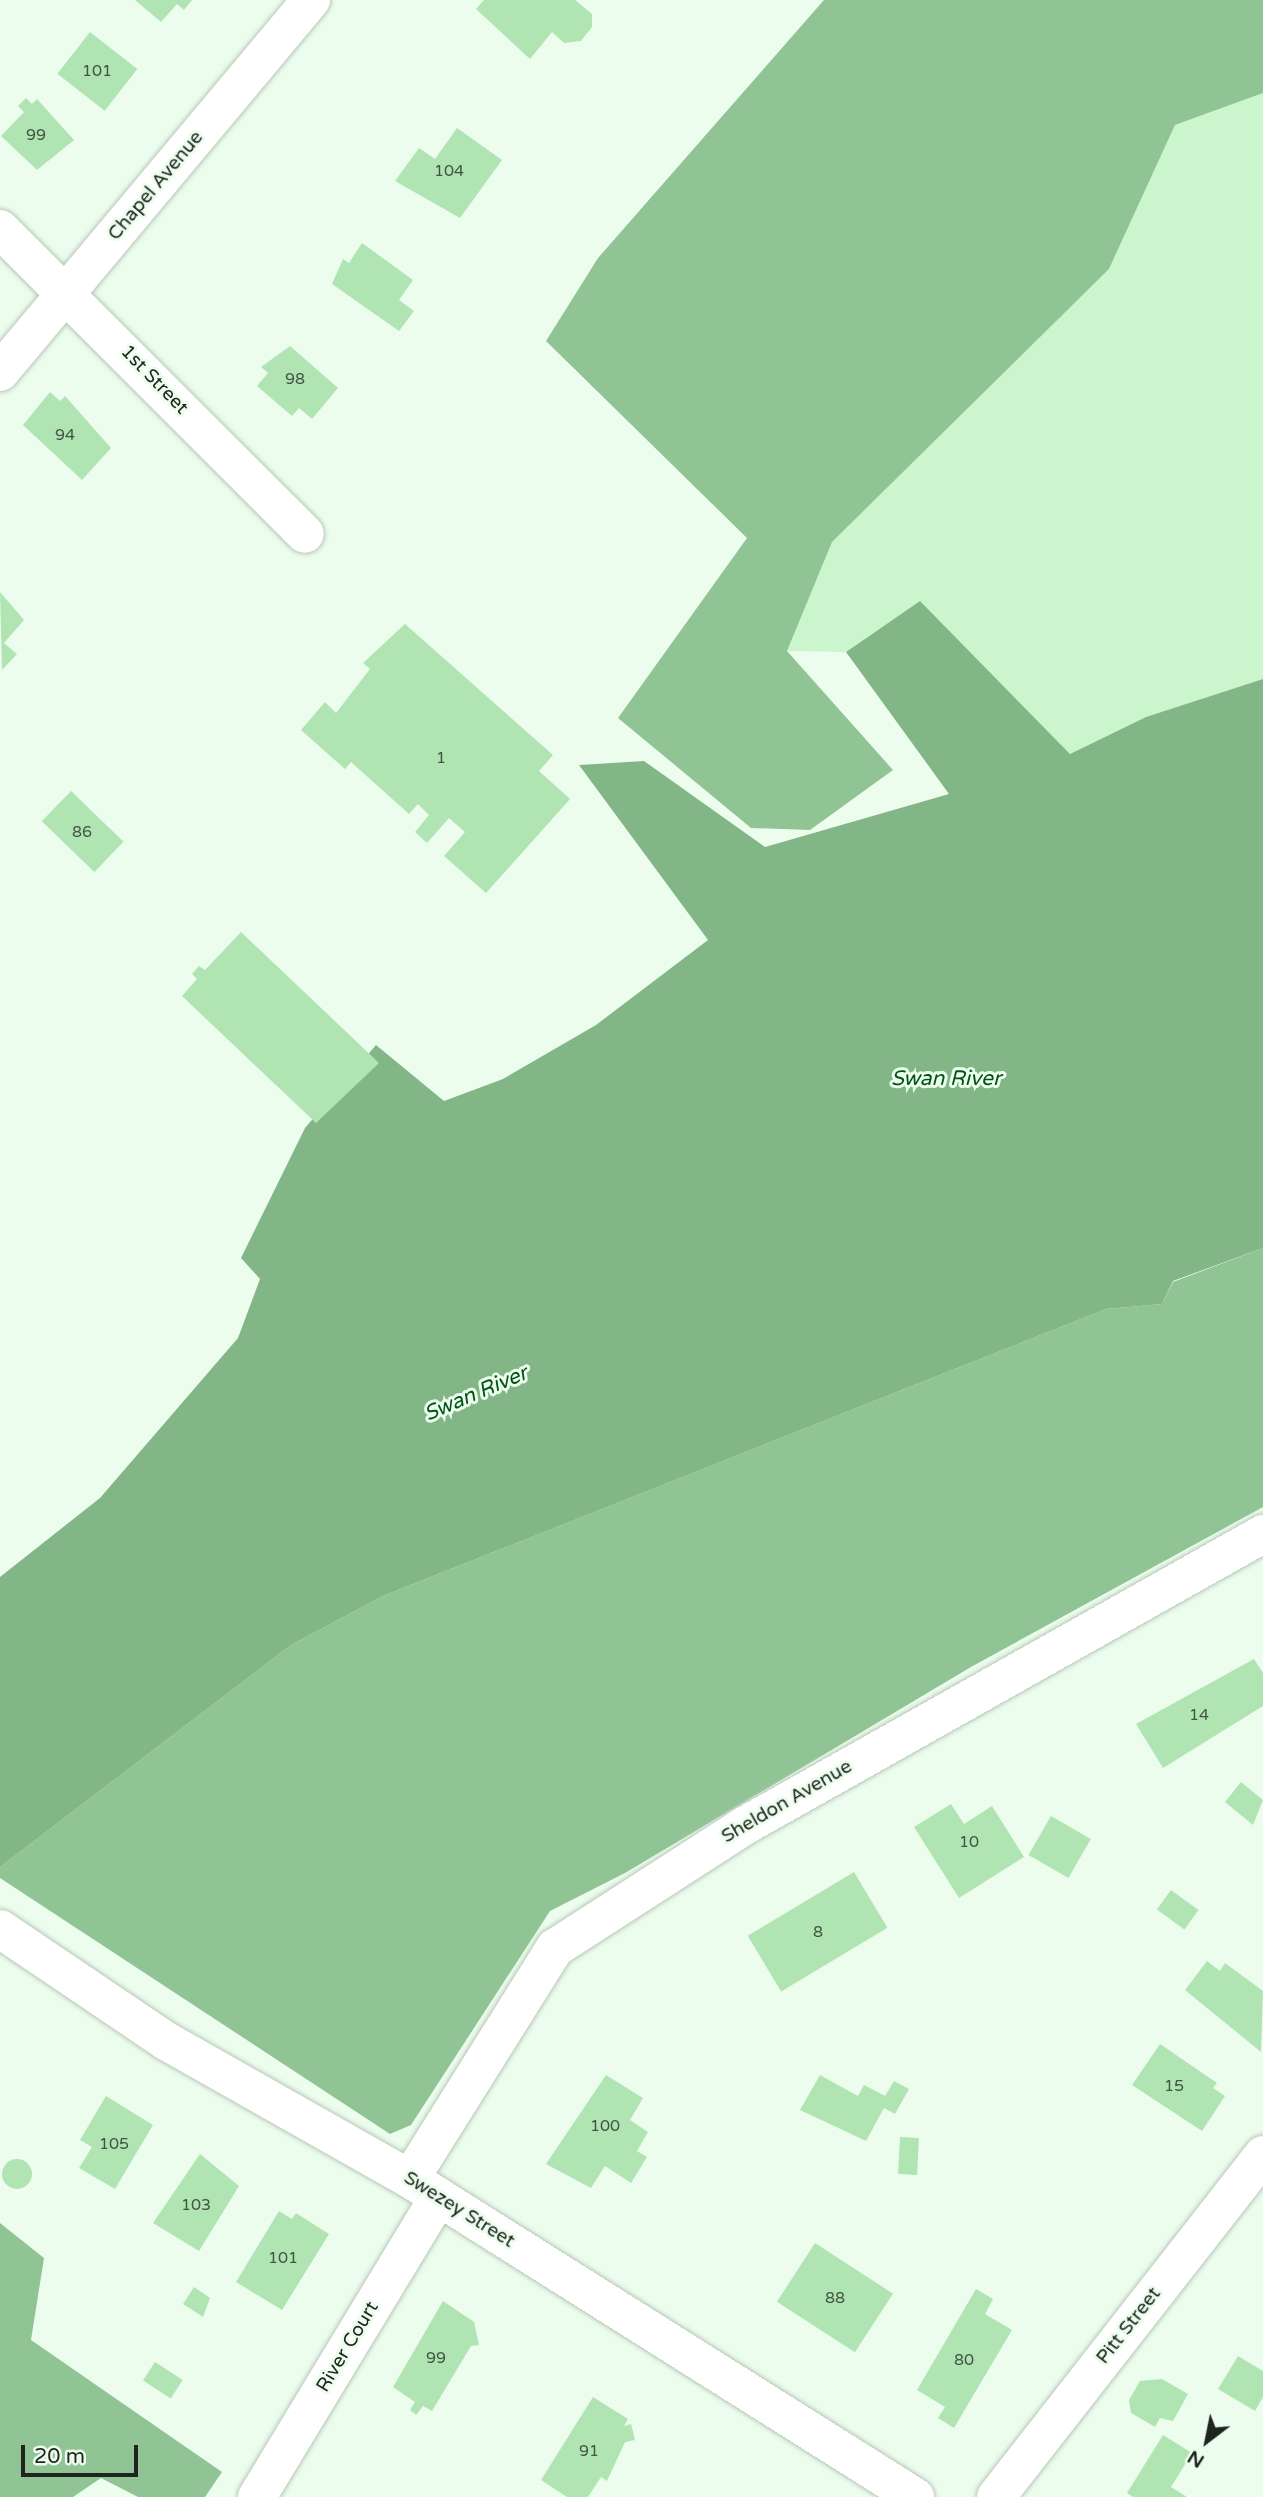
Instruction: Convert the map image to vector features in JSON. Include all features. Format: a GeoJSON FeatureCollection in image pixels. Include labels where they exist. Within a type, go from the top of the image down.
{"type":"FeatureCollection","features":[{"type":"Feature","properties":{"kind":"street","name":"Chapel Avenue"},"geometry":{"type":"LineString","coordinates":[[0,372],[311,0]]}},
{"type":"Feature","properties":{"kind":"street","name":"1st Street"},"geometry":{"type":"LineString","coordinates":[[0,229],[68,291],[305,534]]}},
{"type":"Feature","properties":{"kind":"street","name":"Sheldon Avenue"},"geometry":{"type":"LineString","coordinates":[[425,2188],[555,1948],[744,1826],[1263,1534]]}},
{"type":"Feature","properties":{"kind":"street","name":"Swezey Street"},"geometry":{"type":"LineString","coordinates":[[0,1929],[166,2041],[425,2188],[915,2497]]}},
{"type":"Feature","properties":{"kind":"street","name":"Pitt Street"},"geometry":{"type":"LineString","coordinates":[[996,2497],[1263,2155]]}},
{"type":"Feature","properties":{"kind":"street","name":"River Court"},"geometry":{"type":"LineString","coordinates":[[257,2497],[425,2188]]}},
{"type":"Feature","properties":{"kind":"shaded area"},"geometry":{"type":"Polygon","coordinates":[[[824,0],[1263,0],[1263,93],[1175,125],[1109,269],[832,542],[787,651],[893,770],[810,830],[751,828],[618,718],[747,538],[546,341],[598,258],[824,0]]]}},
{"type":"Feature","properties":{"kind":"shaded area"},"geometry":{"type":"Polygon","coordinates":[[[1263,93],[1263,679],[1146,717],[1070,754],[920,601],[846,652],[786,651],[832,542],[1109,269],[1175,125],[1263,93]]]}},
{"type":"Feature","properties":{"kind":"shaded area"},"geometry":{"type":"Polygon","coordinates":[[[1263,1248],[1263,1507],[971,1667],[625,1873],[550,1911],[411,2125],[390,2134],[0,1878],[0,1867],[291,1645],[383,1596],[1106,1309],[1162,1304],[1173,1282],[1263,1248]]]}},
{"type":"Feature","properties":{"kind":"shaded area"},"geometry":{"type":"Polygon","coordinates":[[[0,2223],[44,2258],[31,2340],[222,2472],[205,2497],[138,2497],[101,2478],[73,2497],[0,2497],[0,2223]]]}},
{"type":"Feature","properties":{"kind":"water","name":"Swan River"},"geometry":{"type":"Polygon","coordinates":[[[920,601],[1070,754],[1146,717],[1263,679],[1263,1248],[1173,1281],[1162,1304],[1106,1309],[383,1596],[291,1645],[0,1867],[0,1577],[100,1498],[238,1338],[260,1279],[241,1258],[305,1128],[376,1045],[444,1101],[503,1079],[596,1025],[708,940],[579,765],[644,761],[765,847],[949,794],[846,652],[920,601]]]}},
{"type":"Feature","properties":{"kind":"building"},"geometry":{"type":"Polygon","coordinates":[[[135,0],[192,0],[184,10],[177,4],[161,22],[135,0]]]}},
{"type":"Feature","properties":{"kind":"building"},"geometry":{"type":"Polygon","coordinates":[[[484,0],[575,0],[592,14],[592,27],[581,41],[564,43],[552,32],[530,59],[476,9],[484,0]]]}},
{"type":"Feature","properties":{"kind":"building"},"geometry":{"type":"Polygon","coordinates":[[[90,32],[137,69],[105,111],[57,74],[90,32]]]}},
{"type":"Feature","properties":{"kind":"building"},"geometry":{"type":"Polygon","coordinates":[[[26,98],[32,104],[37,99],[74,140],[37,170],[1,136],[24,112],[18,106],[26,98]]]}},
{"type":"Feature","properties":{"kind":"building"},"geometry":{"type":"Polygon","coordinates":[[[457,128],[502,160],[460,218],[395,181],[419,148],[435,159],[457,128]]]}},
{"type":"Feature","properties":{"kind":"building"},"geometry":{"type":"Polygon","coordinates":[[[362,243],[413,280],[399,300],[414,311],[399,331],[332,284],[343,259],[349,263],[362,243]]]}},
{"type":"Feature","properties":{"kind":"building"},"geometry":{"type":"Polygon","coordinates":[[[290,346],[338,388],[312,419],[299,408],[292,416],[257,386],[268,373],[261,367],[290,346]]]}},
{"type":"Feature","properties":{"kind":"building"},"geometry":{"type":"Polygon","coordinates":[[[50,392],[60,401],[65,396],[111,448],[82,480],[23,425],[50,392]]]}},
{"type":"Feature","properties":{"kind":"building"},"geometry":{"type":"Polygon","coordinates":[[[0,592],[24,620],[4,643],[17,654],[2,670],[0,592]]]}},
{"type":"Feature","properties":{"kind":"building"},"geometry":{"type":"Polygon","coordinates":[[[405,624],[553,755],[539,771],[570,799],[486,893],[444,856],[465,832],[449,818],[427,843],[415,832],[429,815],[418,804],[409,814],[351,762],[345,769],[301,730],[325,702],[336,713],[370,669],[363,663],[405,624]]]}},
{"type":"Feature","properties":{"kind":"building"},"geometry":{"type":"Polygon","coordinates":[[[71,791],[124,842],[94,872],[42,821],[71,791]]]}},
{"type":"Feature","properties":{"kind":"building"},"geometry":{"type":"Polygon","coordinates":[[[241,932],[379,1063],[316,1123],[182,996],[197,979],[192,974],[199,966],[205,970],[241,932]]]}},
{"type":"Feature","properties":{"kind":"building"},"geometry":{"type":"Polygon","coordinates":[[[1254,1659],[1263,1673],[1263,1706],[1163,1768],[1136,1724],[1254,1659]]]}},
{"type":"Feature","properties":{"kind":"building"},"geometry":{"type":"Polygon","coordinates":[[[1241,1782],[1263,1800],[1253,1825],[1225,1802],[1241,1782]]]}},
{"type":"Feature","properties":{"kind":"building"},"geometry":{"type":"Polygon","coordinates":[[[951,1804],[964,1824],[992,1806],[1024,1857],[959,1898],[914,1827],[951,1804]]]}},
{"type":"Feature","properties":{"kind":"building"},"geometry":{"type":"Polygon","coordinates":[[[1051,1816],[1091,1839],[1068,1878],[1028,1855],[1051,1816]]]}},
{"type":"Feature","properties":{"kind":"building"},"geometry":{"type":"Polygon","coordinates":[[[854,1872],[887,1928],[781,1992],[748,1936],[854,1872]]]}},
{"type":"Feature","properties":{"kind":"building"},"geometry":{"type":"Polygon","coordinates":[[[1171,1890],[1199,1910],[1184,1929],[1157,1909],[1171,1890]]]}},
{"type":"Feature","properties":{"kind":"building"},"geometry":{"type":"Polygon","coordinates":[[[1207,1961],[1220,1971],[1225,1963],[1263,1991],[1261,2052],[1185,1990],[1207,1961]]]}},
{"type":"Feature","properties":{"kind":"building"},"geometry":{"type":"Polygon","coordinates":[[[1160,2044],[1217,2083],[1213,2088],[1225,2096],[1202,2131],[1132,2085],[1160,2044]]]}},
{"type":"Feature","properties":{"kind":"building"},"geometry":{"type":"Polygon","coordinates":[[[606,2075],[643,2098],[630,2120],[648,2132],[637,2151],[647,2157],[631,2183],[605,2166],[591,2188],[546,2164],[606,2075]]]}},
{"type":"Feature","properties":{"kind":"building"},"geometry":{"type":"Polygon","coordinates":[[[820,2075],[858,2096],[864,2085],[885,2096],[894,2081],[909,2089],[895,2114],[884,2108],[866,2141],[800,2110],[820,2075]]]}},
{"type":"Feature","properties":{"kind":"building"},"geometry":{"type":"Polygon","coordinates":[[[106,2096],[153,2125],[115,2189],[79,2168],[92,2147],[80,2140],[106,2096]]]}},
{"type":"Feature","properties":{"kind":"building"},"geometry":{"type":"Polygon","coordinates":[[[900,2137],[919,2138],[917,2175],[898,2174],[900,2137]]]}},
{"type":"Feature","properties":{"kind":"building"},"geometry":{"type":"Polygon","coordinates":[[[200,2154],[239,2186],[199,2251],[153,2223],[200,2154]]]}},
{"type":"Feature","properties":{"kind":"building"},"geometry":{"type":"Polygon","coordinates":[[[17,2159],[28,2163],[32,2174],[28,2185],[17,2189],[6,2185],[2,2174],[6,2163],[17,2159]]]}},
{"type":"Feature","properties":{"kind":"building"},"geometry":{"type":"Polygon","coordinates":[[[279,2211],[292,2219],[296,2213],[329,2234],[282,2310],[236,2282],[279,2211]]]}},
{"type":"Feature","properties":{"kind":"building"},"geometry":{"type":"Polygon","coordinates":[[[815,2243],[893,2294],[855,2352],[777,2302],[815,2243]]]}},
{"type":"Feature","properties":{"kind":"building"},"geometry":{"type":"Polygon","coordinates":[[[194,2287],[210,2298],[203,2317],[183,2304],[194,2287]]]}},
{"type":"Feature","properties":{"kind":"building"},"geometry":{"type":"Polygon","coordinates":[[[976,2289],[993,2299],[985,2314],[1012,2330],[954,2428],[938,2418],[945,2407],[917,2390],[976,2289]]]}},
{"type":"Feature","properties":{"kind":"building"},"geometry":{"type":"Polygon","coordinates":[[[443,2301],[474,2322],[479,2345],[471,2346],[432,2411],[423,2406],[416,2415],[410,2410],[415,2402],[393,2387],[443,2301]]]}},
{"type":"Feature","properties":{"kind":"building"},"geometry":{"type":"Polygon","coordinates":[[[1238,2356],[1263,2371],[1263,2397],[1255,2411],[1218,2389],[1238,2356]]]}},
{"type":"Feature","properties":{"kind":"building"},"geometry":{"type":"Polygon","coordinates":[[[155,2362],[183,2380],[171,2398],[143,2380],[155,2362]]]}},
{"type":"Feature","properties":{"kind":"building"},"geometry":{"type":"Polygon","coordinates":[[[1162,2379],[1188,2394],[1173,2421],[1160,2418],[1155,2427],[1131,2413],[1129,2400],[1140,2381],[1162,2379]]]}},
{"type":"Feature","properties":{"kind":"building"},"geometry":{"type":"Polygon","coordinates":[[[593,2397],[628,2419],[624,2426],[631,2424],[635,2440],[625,2442],[607,2481],[601,2477],[588,2497],[567,2497],[541,2480],[593,2397]]]}},
{"type":"Feature","properties":{"kind":"building"},"geometry":{"type":"Polygon","coordinates":[[[1163,2435],[1192,2453],[1171,2487],[1187,2497],[1133,2497],[1127,2493],[1163,2435]]]}}]}
